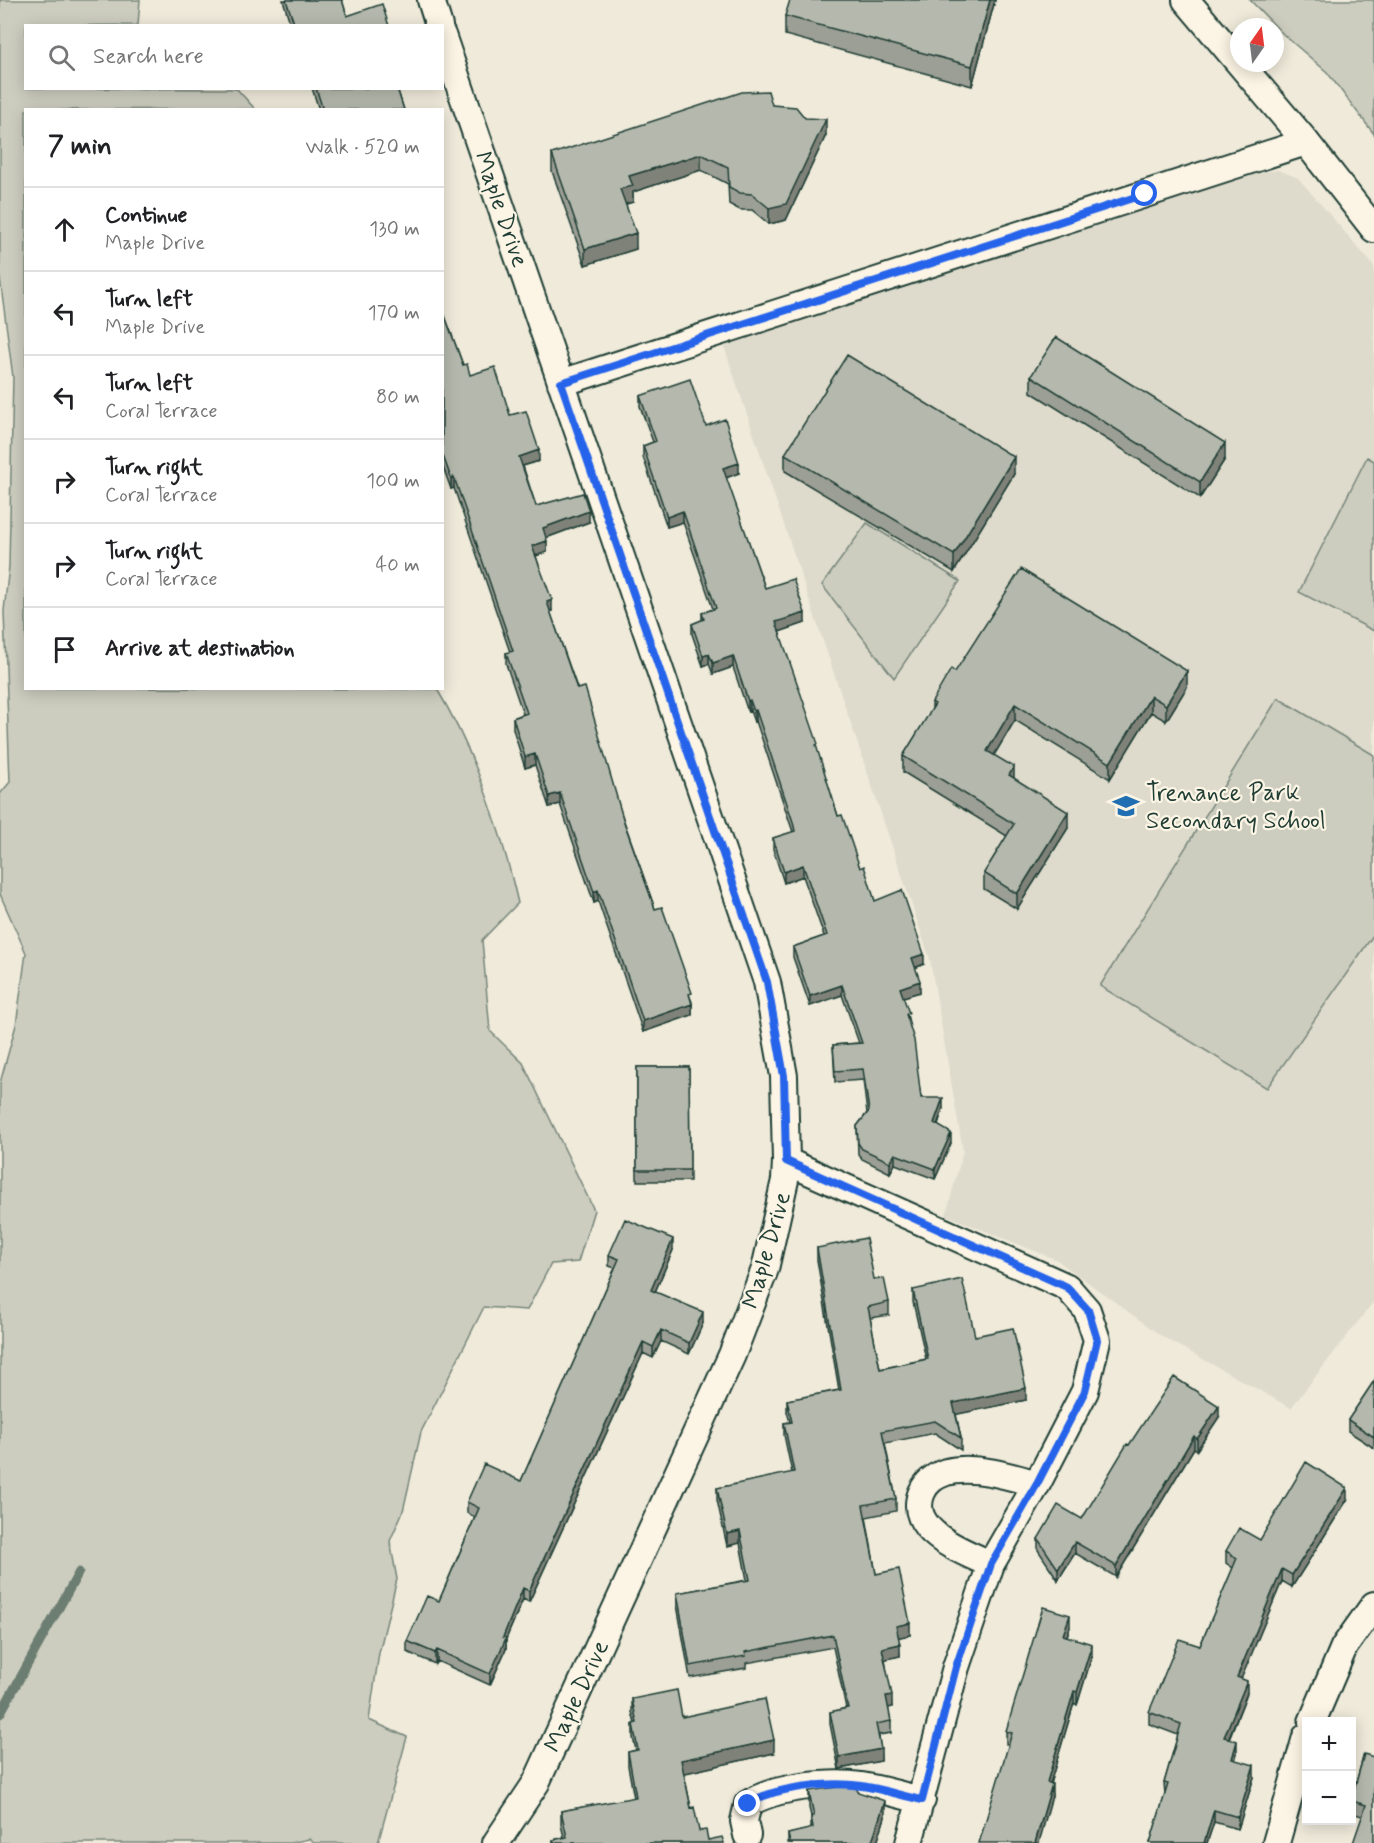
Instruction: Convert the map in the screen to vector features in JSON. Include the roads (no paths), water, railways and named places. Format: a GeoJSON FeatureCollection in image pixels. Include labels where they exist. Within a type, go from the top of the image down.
{"type":"FeatureCollection","features":[{"type":"Feature","properties":{"kind":"street"},"geometry":{"type":"LineString","coordinates":[[431,0],[438,24]]}},
{"type":"Feature","properties":{"kind":"street"},"geometry":{"type":"LineString","coordinates":[[1186,0],[1306,142],[1374,229]]}},
{"type":"Feature","properties":{"kind":"street","name":"Maple Drive"},"geometry":{"type":"LineString","coordinates":[[444,41],[767,982],[784,1076],[785,1180],[765,1269],[732,1355],[536,1783],[496,1843]]}},
{"type":"Feature","properties":{"kind":"street"},"geometry":{"type":"LineString","coordinates":[[561,383],[1306,142]]}},
{"type":"Feature","properties":{"kind":"street"},"geometry":{"type":"LineString","coordinates":[[786,1161],[1067,1287],[1088,1310],[1097,1340],[1085,1391],[1037,1484],[991,1564],[956,1667],[909,1843]]}},
{"type":"Feature","properties":{"kind":"street"},"geometry":{"type":"LineString","coordinates":[[991,1564],[957,1550],[939,1538],[921,1512],[920,1498],[924,1487],[932,1478],[962,1470],[1017,1478],[1037,1484]]}},
{"type":"Feature","properties":{"kind":"street"},"geometry":{"type":"LineString","coordinates":[[1314,1717],[1344,1647],[1374,1605]]}},
{"type":"Feature","properties":{"kind":"street"},"geometry":{"type":"LineString","coordinates":[[1276,1843],[1302,1751]]}},
{"type":"Feature","properties":{"kind":"street"},"geometry":{"type":"LineString","coordinates":[[747,1834],[744,1821],[748,1804],[770,1794],[840,1785],[862,1786],[922,1800]]}},
{"type":"Feature","properties":{"kind":"waterway"},"geometry":{"type":"LineString","coordinates":[[0,1714],[79,1572]]}},
{"type":"Feature","properties":{"kind":"place","name":"Trenance Park Secondary School"},"geometry":{"type":"Point","coordinates":[1126,806]}}]}
